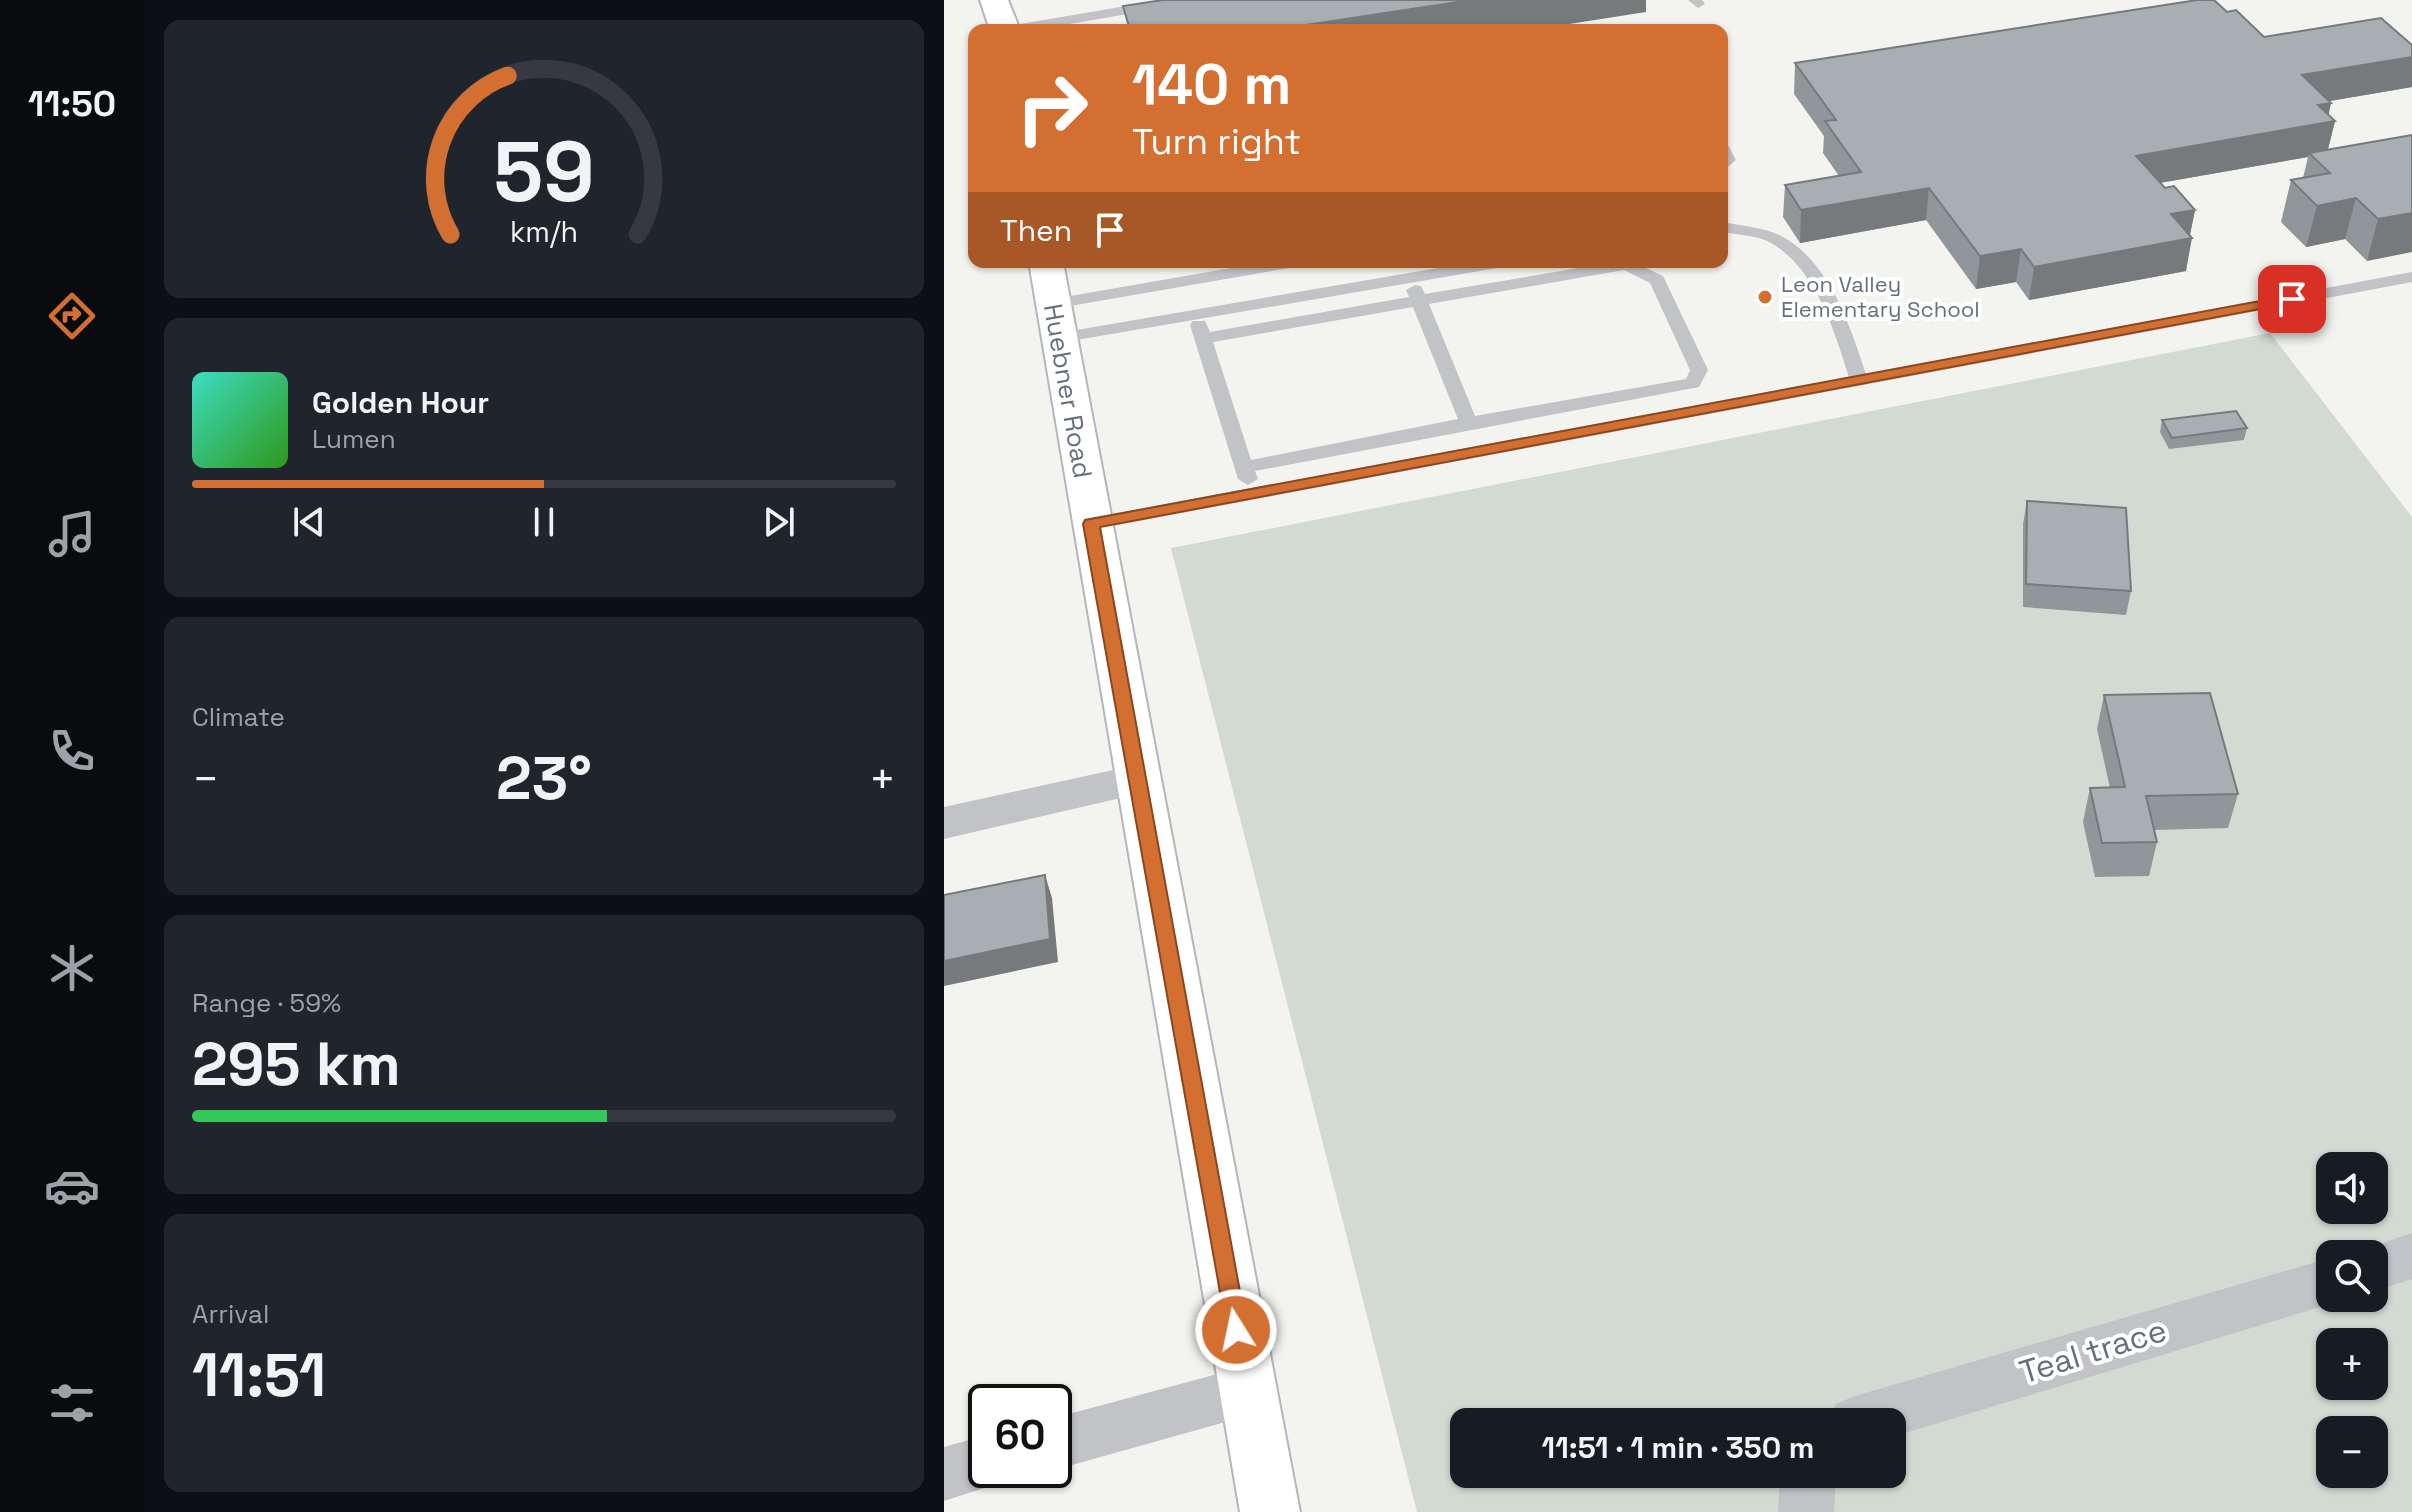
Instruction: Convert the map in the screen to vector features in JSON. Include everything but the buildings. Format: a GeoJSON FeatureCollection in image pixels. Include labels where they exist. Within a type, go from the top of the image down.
{"type":"FeatureCollection","features":[{"type":"Feature","properties":{"kind":"main road"},"geometry":{"type":"LineString","coordinates":[[994,0],[1004,24]]}},
{"type":"Feature","properties":{"kind":"main road","name":"Huebner Road"},"geometry":{"type":"LineString","coordinates":[[1053,301],[1136,780],[1270,1512]]}},
{"type":"Feature","properties":{"kind":"street"},"geometry":{"type":"LineString","coordinates":[[944,823],[1136,780]]}},
{"type":"Feature","properties":{"kind":"street"},"geometry":{"type":"LineString","coordinates":[[2388,1264],[2412,1256]]}},
{"type":"Feature","properties":{"kind":"street","name":"Teal trace"},"geometry":{"type":"LineString","coordinates":[[1902,1408],[2316,1285]]}},
{"type":"Feature","properties":{"kind":"street"},"geometry":{"type":"LineString","coordinates":[[1072,1439],[1247,1391]]}},
{"type":"Feature","properties":{"kind":"street"},"geometry":{"type":"LineString","coordinates":[[944,1474],[968,1467]]}},
{"type":"Feature","properties":{"kind":"street"},"geometry":{"type":"LineString","coordinates":[[1806,1512],[1807,1488]]}},
{"type":"Feature","properties":{"kind":"lane"},"geometry":{"type":"LineString","coordinates":[[994,0],[1003,0]]}},
{"type":"Feature","properties":{"kind":"lane"},"geometry":{"type":"LineString","coordinates":[[1043,24],[1186,0]]}},
{"type":"Feature","properties":{"kind":"lane"},"geometry":{"type":"LineString","coordinates":[[1728,228],[1776,239],[1802,257],[1845,337],[1858,378]]}},
{"type":"Feature","properties":{"kind":"lane"},"geometry":{"type":"LineString","coordinates":[[1053,301],[1258,268]]}},
{"type":"Feature","properties":{"kind":"lane"},"geometry":{"type":"LineString","coordinates":[[1053,301],[1194,313],[1466,268]]}},
{"type":"Feature","properties":{"kind":"lane"},"geometry":{"type":"LineString","coordinates":[[1203,338],[1608,268]]}},
{"type":"Feature","properties":{"kind":"lane"},"geometry":{"type":"LineString","coordinates":[[1245,467],[1693,383],[1699,370],[1657,280],[1632,268]]}},
{"type":"Feature","properties":{"kind":"lane"},"geometry":{"type":"LineString","coordinates":[[1410,277],[1469,423]]}},
{"type":"Feature","properties":{"kind":"lane"},"geometry":{"type":"LineString","coordinates":[[1091,524],[1792,395],[1858,378],[2412,277]]}},
{"type":"Feature","properties":{"kind":"lane"},"geometry":{"type":"LineString","coordinates":[[1194,313],[1254,495]]}},
{"type":"Feature","properties":{"kind":"shaded area"},"geometry":{"type":"Polygon","coordinates":[[[2270,333],[2412,517],[2412,1512],[1417,1512],[1171,548],[2270,333]]]}},
{"type":"Feature","properties":{"kind":"place","name":"Leon Valley Elementary School"},"geometry":{"type":"Point","coordinates":[1765,297]}},
{"type":"Feature","properties":{"kind":"route"},"geometry":{"type":"LineString","coordinates":[[1236,1330],[1091,524],[2292,299]]}}]}
